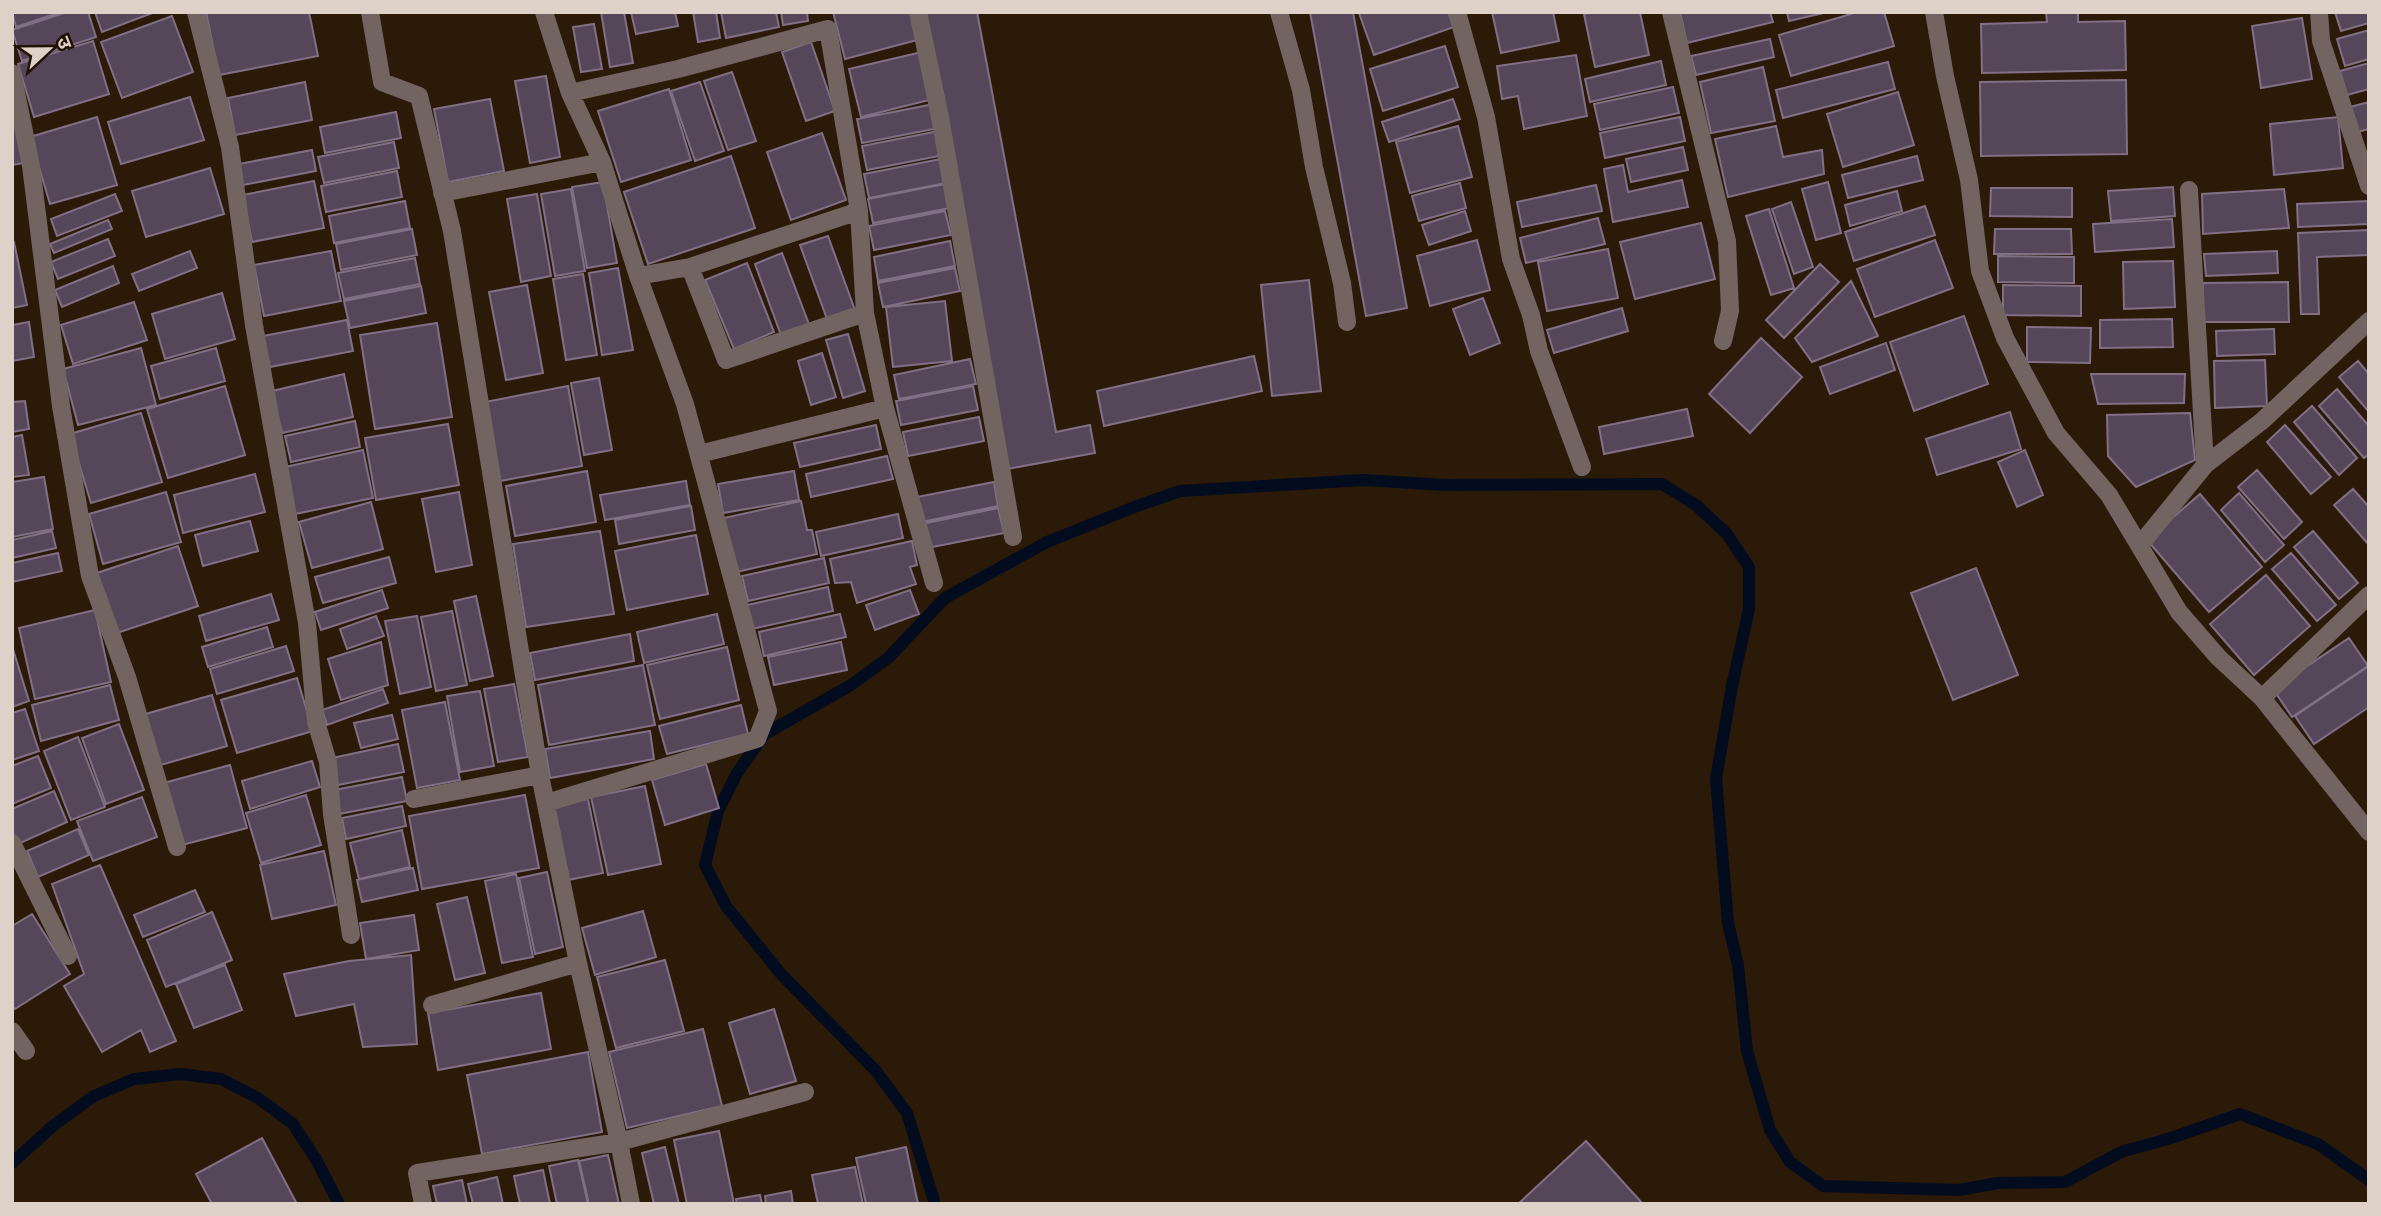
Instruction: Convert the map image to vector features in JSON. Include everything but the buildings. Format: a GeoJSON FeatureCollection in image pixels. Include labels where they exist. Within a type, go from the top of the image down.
{"type":"FeatureCollection","features":[{"type":"Feature","properties":{"kind":"street"},"geometry":{"type":"LineString","coordinates":[[196,12],[230,147],[254,325],[307,622],[316,722],[328,762],[331,814],[351,935]]}},
{"type":"Feature","properties":{"kind":"street"},"geometry":{"type":"LineString","coordinates":[[370,12],[382,82],[419,96],[454,244],[540,775],[631,1204]]}},
{"type":"Feature","properties":{"kind":"street"},"geometry":{"type":"LineString","coordinates":[[544,12],[570,93],[602,162],[638,276],[685,404],[768,710],[757,739],[546,803]]}},
{"type":"Feature","properties":{"kind":"street"},"geometry":{"type":"LineString","coordinates":[[918,12],[942,131],[1013,537]]}},
{"type":"Feature","properties":{"kind":"street"},"geometry":{"type":"LineString","coordinates":[[1279,12],[1301,90],[1314,167],[1342,283],[1347,322]]}},
{"type":"Feature","properties":{"kind":"street"},"geometry":{"type":"LineString","coordinates":[[1457,12],[1486,117],[1511,259],[1531,314],[1539,351],[1582,467]]}},
{"type":"Feature","properties":{"kind":"street"},"geometry":{"type":"LineString","coordinates":[[1671,12],[1727,241],[1730,311],[1723,341]]}},
{"type":"Feature","properties":{"kind":"street"},"geometry":{"type":"LineString","coordinates":[[1934,12],[1945,76],[1969,180],[1980,271],[2001,327],[2056,433],[2109,495],[2179,612],[2218,657],[2262,698],[2369,832]]}},
{"type":"Feature","properties":{"kind":"street"},"geometry":{"type":"LineString","coordinates":[[2319,12],[2321,41],[2369,186]]}},
{"type":"Feature","properties":{"kind":"street"},"geometry":{"type":"LineString","coordinates":[[570,93],[678,69],[828,29],[859,211],[865,313],[885,408],[934,583]]}},
{"type":"Feature","properties":{"kind":"street"},"geometry":{"type":"LineString","coordinates":[[12,73],[31,166],[61,406],[90,576],[127,677],[177,847]]}},
{"type":"Feature","properties":{"kind":"street"},"geometry":{"type":"LineString","coordinates":[[442,193],[602,162]]}},
{"type":"Feature","properties":{"kind":"street"},"geometry":{"type":"LineString","coordinates":[[2189,190],[2205,465]]}},
{"type":"Feature","properties":{"kind":"street"},"geometry":{"type":"LineString","coordinates":[[638,276],[690,267],[859,211]]}},
{"type":"Feature","properties":{"kind":"street"},"geometry":{"type":"LineString","coordinates":[[690,267],[726,360],[865,313]]}},
{"type":"Feature","properties":{"kind":"street"},"geometry":{"type":"LineString","coordinates":[[2140,545],[2205,465],[2262,421],[2369,321]]}},
{"type":"Feature","properties":{"kind":"street"},"geometry":{"type":"LineString","coordinates":[[699,454],[885,408]]}},
{"type":"Feature","properties":{"kind":"street"},"geometry":{"type":"LineString","coordinates":[[2262,698],[2369,595]]}},
{"type":"Feature","properties":{"kind":"street"},"geometry":{"type":"LineString","coordinates":[[414,799],[540,775]]}},
{"type":"Feature","properties":{"kind":"street"},"geometry":{"type":"LineString","coordinates":[[12,843],[68,956]]}},
{"type":"Feature","properties":{"kind":"street"},"geometry":{"type":"LineString","coordinates":[[432,1005],[578,963]]}},
{"type":"Feature","properties":{"kind":"street"},"geometry":{"type":"LineString","coordinates":[[12,1031],[26,1051]]}},
{"type":"Feature","properties":{"kind":"street"},"geometry":{"type":"LineString","coordinates":[[423,1204],[417,1173],[619,1142],[805,1092]]}},
{"type":"Feature","properties":{"kind":"waterway"},"geometry":{"type":"LineString","coordinates":[[935,1204],[907,1113],[876,1071],[781,974],[726,906],[705,865],[718,811],[737,773],[765,734],[851,685],[888,658],[945,598],[1047,542],[1180,491],[1364,480],[1445,485],[1662,484],[1696,505],[1727,534],[1749,567],[1749,609],[1716,779],[1728,923],[1738,965],[1747,1051],[1770,1130],[1790,1162],[1823,1186],[1959,1190],[1998,1183],[2065,1182],[2121,1152],[2240,1114],[2318,1144],[2369,1180]]}},
{"type":"Feature","properties":{"kind":"waterway"},"geometry":{"type":"LineString","coordinates":[[12,1163],[54,1125],[94,1096],[134,1079],[181,1074],[221,1079],[258,1098],[293,1124],[317,1161],[339,1204]]}}]}
